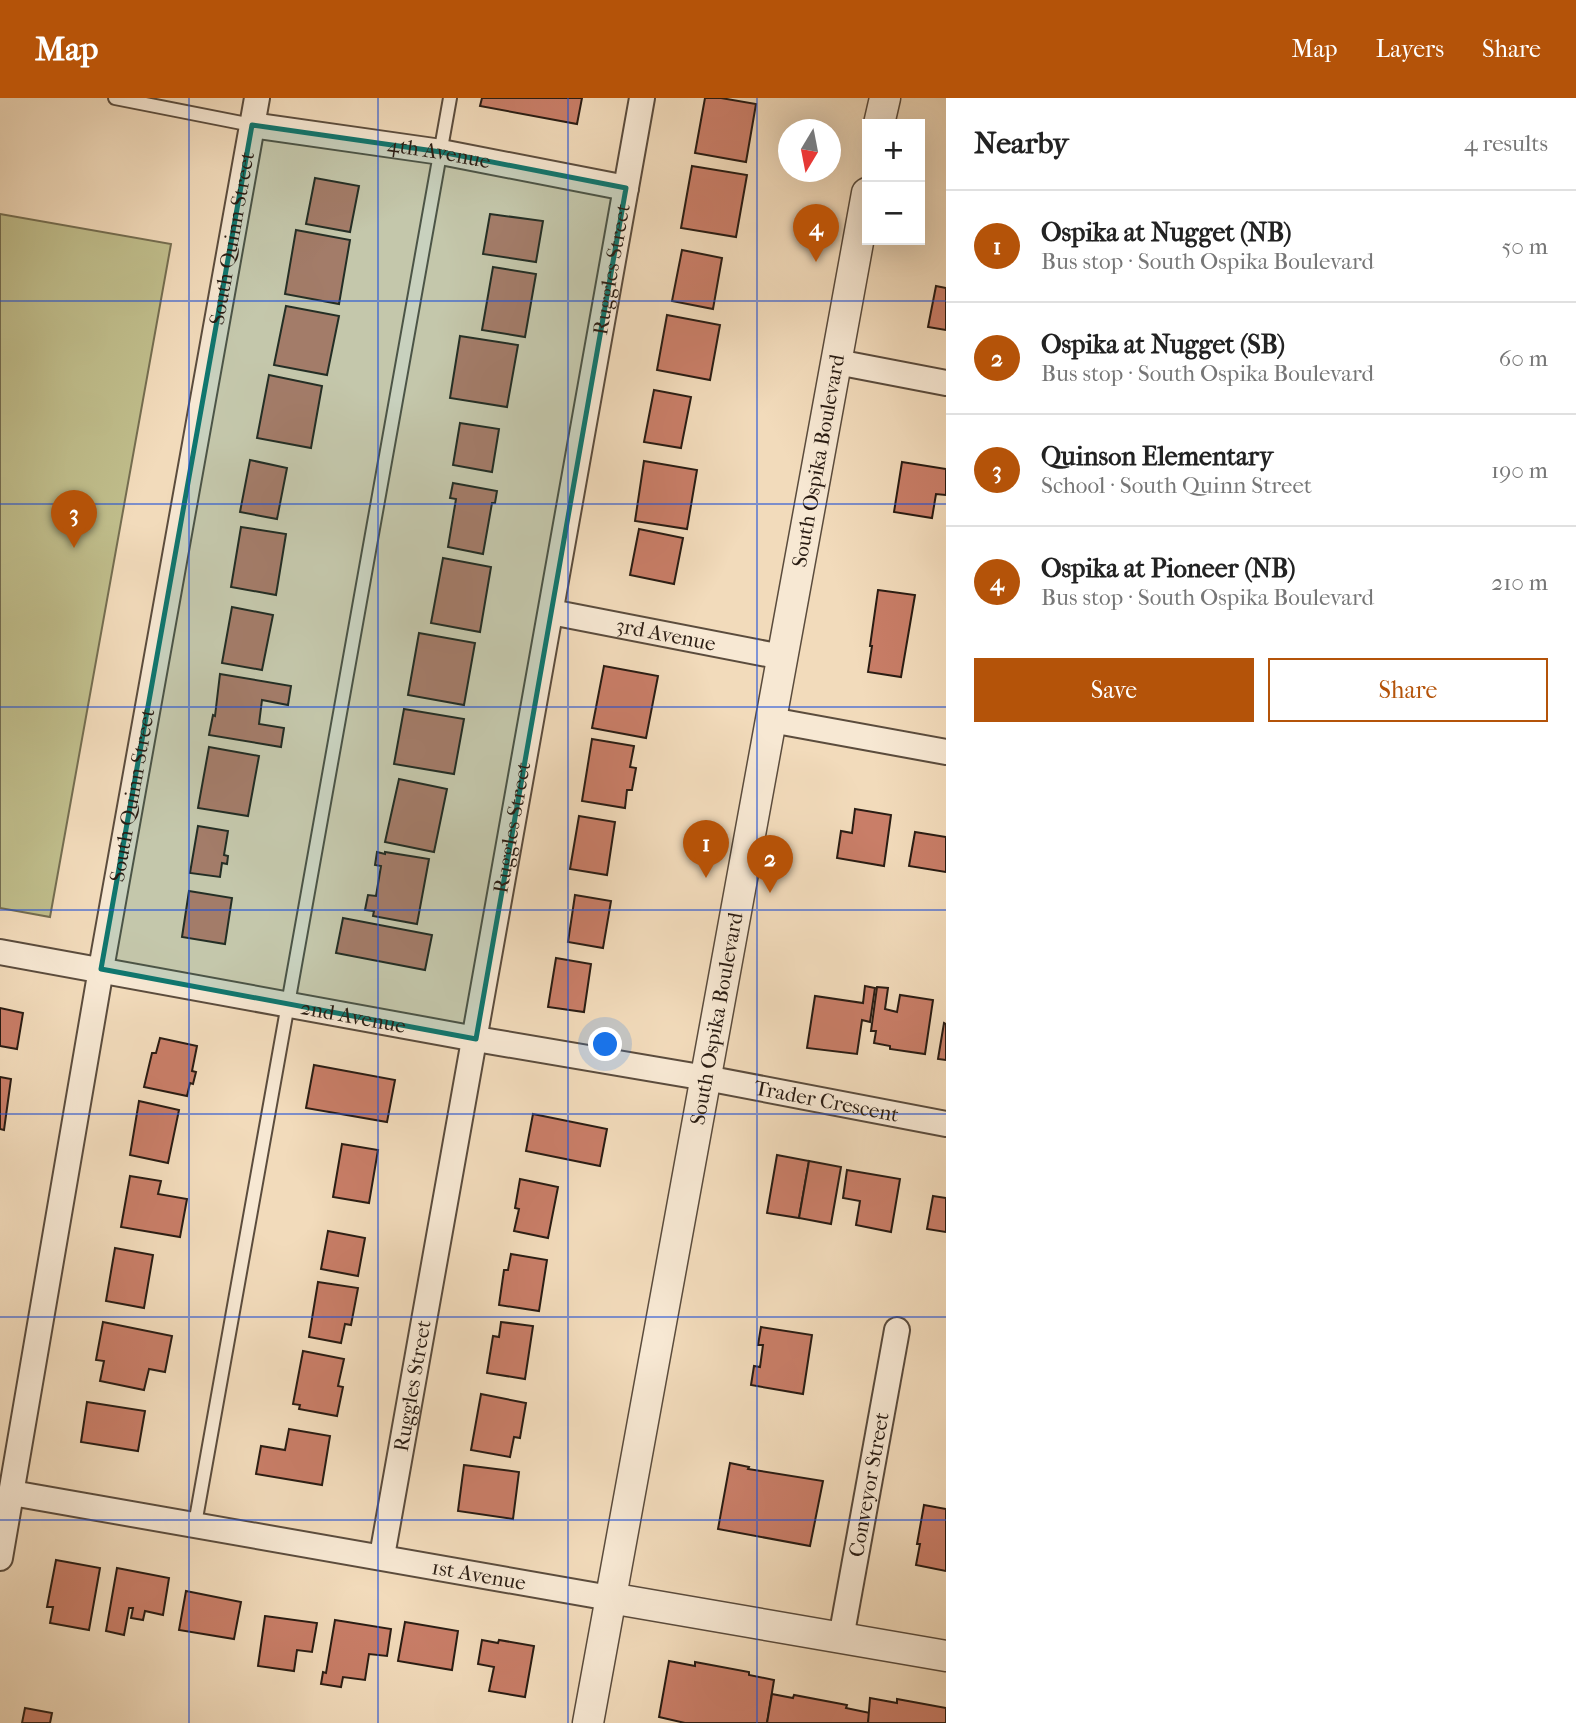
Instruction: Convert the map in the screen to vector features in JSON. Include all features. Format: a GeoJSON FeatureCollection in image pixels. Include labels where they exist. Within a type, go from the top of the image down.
{"type":"FeatureCollection","features":[{"type":"Feature","properties":{"kind":"street","name":"South Quinn Street"},"geometry":{"type":"LineString","coordinates":[[0,1558],[100,969],[257,98]]}},
{"type":"Feature","properties":{"kind":"street","name":"Ruggles Street"},"geometry":{"type":"LineString","coordinates":[[382,1556],[642,98]]}},
{"type":"Feature","properties":{"kind":"street"},"geometry":{"type":"LineString","coordinates":[[880,119],[884,98]]}},
{"type":"Feature","properties":{"kind":"street","name":"4th Avenue"},"geometry":{"type":"LineString","coordinates":[[252,125],[441,152],[626,188]]}},
{"type":"Feature","properties":{"kind":"street","name":"South Ospika Boulevard"},"geometry":{"type":"LineString","coordinates":[[588,1723],[862,221]]}},
{"type":"Feature","properties":{"kind":"street"},"geometry":{"type":"LineString","coordinates":[[837,362],[946,383]]}},
{"type":"Feature","properties":{"kind":"street","name":"3rd Avenue"},"geometry":{"type":"LineString","coordinates":[[551,612],[782,657]]}},
{"type":"Feature","properties":{"kind":"street"},"geometry":{"type":"LineString","coordinates":[[771,720],[946,752]]}},
{"type":"Feature","properties":{"kind":"street","name":"2nd Avenue"},"geometry":{"type":"LineString","coordinates":[[0,952],[706,1078]]}},
{"type":"Feature","properties":{"kind":"street","name":"Trader Crescent"},"geometry":{"type":"LineString","coordinates":[[706,1078],[946,1124]]}},
{"type":"Feature","properties":{"kind":"street","name":"Conveyor Street"},"geometry":{"type":"LineString","coordinates":[[841,1638],[897,1330]]}},
{"type":"Feature","properties":{"kind":"street","name":"1st Avenue"},"geometry":{"type":"LineString","coordinates":[[12,1493],[946,1656]]}},
{"type":"Feature","properties":{"kind":"lane"},"geometry":{"type":"LineString","coordinates":[[115,98],[252,125]]}},
{"type":"Feature","properties":{"kind":"lane"},"geometry":{"type":"LineString","coordinates":[[195,1524],[450,98]]}},
{"type":"Feature","properties":{"kind":"highlighted area"},"geometry":{"type":"Polygon","coordinates":[[[252,125],[441,152],[626,188],[476,1039],[101,969],[252,125]]]}},
{"type":"Feature","properties":{"kind":"shaded area"},"geometry":{"type":"Polygon","coordinates":[[[0,214],[171,244],[50,917],[0,908],[0,214]]]}},
{"type":"Feature","properties":{"kind":"building"},"geometry":{"type":"Polygon","coordinates":[[[482,98],[582,98],[577,124],[480,106],[482,98]]]}},
{"type":"Feature","properties":{"kind":"building"},"geometry":{"type":"Polygon","coordinates":[[[705,98],[756,104],[746,162],[695,153],[705,98]]]}},
{"type":"Feature","properties":{"kind":"building"},"geometry":{"type":"Polygon","coordinates":[[[692,166],[747,175],[736,237],[681,228],[692,166]]]}},
{"type":"Feature","properties":{"kind":"building"},"geometry":{"type":"Polygon","coordinates":[[[315,178],[359,186],[350,232],[306,224],[315,178]]]}},
{"type":"Feature","properties":{"kind":"building"},"geometry":{"type":"Polygon","coordinates":[[[490,214],[543,221],[536,262],[483,254],[490,214]]]}},
{"type":"Feature","properties":{"kind":"building"},"geometry":{"type":"Polygon","coordinates":[[[296,230],[350,240],[339,304],[285,294],[296,230]]]}},
{"type":"Feature","properties":{"kind":"building"},"geometry":{"type":"Polygon","coordinates":[[[682,250],[722,258],[713,309],[672,301],[682,250]]]}},
{"type":"Feature","properties":{"kind":"building"},"geometry":{"type":"Polygon","coordinates":[[[493,267],[536,274],[525,337],[482,330],[493,267]]]}},
{"type":"Feature","properties":{"kind":"building"},"geometry":{"type":"Polygon","coordinates":[[[936,286],[946,288],[946,330],[928,327],[936,286]]]}},
{"type":"Feature","properties":{"kind":"building"},"geometry":{"type":"Polygon","coordinates":[[[286,306],[339,316],[327,375],[274,365],[286,306]]]}},
{"type":"Feature","properties":{"kind":"building"},"geometry":{"type":"Polygon","coordinates":[[[667,315],[720,325],[710,380],[657,370],[667,315]]]}},
{"type":"Feature","properties":{"kind":"building"},"geometry":{"type":"Polygon","coordinates":[[[460,336],[518,345],[507,407],[450,398],[460,336]]]}},
{"type":"Feature","properties":{"kind":"building"},"geometry":{"type":"Polygon","coordinates":[[[269,375],[322,386],[311,448],[257,438],[269,375]]]}},
{"type":"Feature","properties":{"kind":"building"},"geometry":{"type":"Polygon","coordinates":[[[654,390],[691,397],[681,448],[644,442],[654,390]]]}},
{"type":"Feature","properties":{"kind":"building"},"geometry":{"type":"Polygon","coordinates":[[[460,423],[499,429],[492,472],[453,465],[460,423]]]}},
{"type":"Feature","properties":{"kind":"building"},"geometry":{"type":"Polygon","coordinates":[[[250,460],[287,468],[277,519],[240,512],[250,460]]]}},
{"type":"Feature","properties":{"kind":"building"},"geometry":{"type":"Polygon","coordinates":[[[644,461],[697,470],[687,529],[635,521],[644,461]]]}},
{"type":"Feature","properties":{"kind":"building"},"geometry":{"type":"Polygon","coordinates":[[[902,462],[946,469],[946,495],[936,494],[932,518],[894,512],[902,462]]]}},
{"type":"Feature","properties":{"kind":"building"},"geometry":{"type":"Polygon","coordinates":[[[453,483],[497,491],[495,503],[492,503],[483,554],[448,547],[456,499],[450,498],[453,483]]]}},
{"type":"Feature","properties":{"kind":"building"},"geometry":{"type":"Polygon","coordinates":[[[241,527],[286,534],[276,595],[231,587],[241,527]]]}},
{"type":"Feature","properties":{"kind":"building"},"geometry":{"type":"Polygon","coordinates":[[[639,529],[683,538],[674,584],[630,575],[639,529]]]}},
{"type":"Feature","properties":{"kind":"building"},"geometry":{"type":"Polygon","coordinates":[[[443,558],[491,567],[480,632],[431,623],[443,558]]]}},
{"type":"Feature","properties":{"kind":"building"},"geometry":{"type":"Polygon","coordinates":[[[878,590],[915,595],[901,677],[868,672],[878,590]]]}},
{"type":"Feature","properties":{"kind":"building"},"geometry":{"type":"Polygon","coordinates":[[[232,607],[273,615],[262,670],[222,663],[232,607]]]}},
{"type":"Feature","properties":{"kind":"building"},"geometry":{"type":"Polygon","coordinates":[[[419,633],[475,643],[464,705],[408,695],[419,633]]]}},
{"type":"Feature","properties":{"kind":"building"},"geometry":{"type":"Polygon","coordinates":[[[604,666],[658,676],[646,738],[592,728],[604,666]]]}},
{"type":"Feature","properties":{"kind":"building"},"geometry":{"type":"Polygon","coordinates":[[[220,674],[291,686],[288,705],[262,700],[259,724],[284,728],[281,747],[209,735],[213,715],[215,716],[220,674]]]}},
{"type":"Feature","properties":{"kind":"building"},"geometry":{"type":"Polygon","coordinates":[[[404,709],[464,719],[454,774],[394,764],[404,709]]]}},
{"type":"Feature","properties":{"kind":"building"},"geometry":{"type":"Polygon","coordinates":[[[592,739],[634,746],[630,767],[636,768],[632,790],[627,790],[625,808],[582,801],[592,739]]]}},
{"type":"Feature","properties":{"kind":"building"},"geometry":{"type":"Polygon","coordinates":[[[209,747],[259,756],[248,816],[198,808],[209,747]]]}},
{"type":"Feature","properties":{"kind":"building"},"geometry":{"type":"Polygon","coordinates":[[[399,779],[447,789],[434,852],[385,842],[399,779]]]}},
{"type":"Feature","properties":{"kind":"building"},"geometry":{"type":"Polygon","coordinates":[[[855,809],[891,815],[884,866],[837,858],[841,831],[852,833],[855,809]]]}},
{"type":"Feature","properties":{"kind":"building"},"geometry":{"type":"Polygon","coordinates":[[[579,816],[615,822],[607,875],[570,869],[579,816]]]}},
{"type":"Feature","properties":{"kind":"building"},"geometry":{"type":"Polygon","coordinates":[[[198,826],[228,831],[224,855],[228,856],[227,864],[222,863],[220,877],[190,873],[198,826]]]}},
{"type":"Feature","properties":{"kind":"building"},"geometry":{"type":"Polygon","coordinates":[[[915,832],[946,837],[946,872],[909,866],[915,832]]]}},
{"type":"Feature","properties":{"kind":"building"},"geometry":{"type":"Polygon","coordinates":[[[377,852],[429,859],[417,924],[373,916],[374,911],[365,910],[368,895],[376,896],[381,866],[375,865],[377,852]]]}},
{"type":"Feature","properties":{"kind":"building"},"geometry":{"type":"Polygon","coordinates":[[[189,891],[232,898],[225,944],[182,937],[189,891]]]}},
{"type":"Feature","properties":{"kind":"building"},"geometry":{"type":"Polygon","coordinates":[[[575,895],[611,901],[603,948],[568,942],[575,895]]]}},
{"type":"Feature","properties":{"kind":"building"},"geometry":{"type":"Polygon","coordinates":[[[343,918],[432,935],[425,970],[336,953],[343,918]]]}},
{"type":"Feature","properties":{"kind":"building"},"geometry":{"type":"Polygon","coordinates":[[[556,958],[591,964],[584,1012],[548,1007],[556,958]]]}},
{"type":"Feature","properties":{"kind":"building"},"geometry":{"type":"Polygon","coordinates":[[[865,986],[875,988],[870,1022],[862,1020],[857,1054],[807,1048],[815,996],[863,1003],[865,986]]]}},
{"type":"Feature","properties":{"kind":"building"},"geometry":{"type":"Polygon","coordinates":[[[877,987],[888,988],[885,1009],[897,1012],[900,995],[933,1000],[925,1054],[890,1049],[890,1046],[874,1043],[876,1031],[871,1031],[877,987]]]}},
{"type":"Feature","properties":{"kind":"building"},"geometry":{"type":"Polygon","coordinates":[[[0,1008],[23,1013],[17,1049],[0,1046],[0,1008]]]}},
{"type":"Feature","properties":{"kind":"building"},"geometry":{"type":"Polygon","coordinates":[[[944,1023],[946,1024],[946,1060],[938,1059],[944,1023]]]}},
{"type":"Feature","properties":{"kind":"building"},"geometry":{"type":"Polygon","coordinates":[[[160,1038],[197,1046],[192,1071],[196,1072],[187,1096],[144,1087],[152,1053],[156,1053],[160,1038]]]}},
{"type":"Feature","properties":{"kind":"building"},"geometry":{"type":"Polygon","coordinates":[[[314,1065],[395,1080],[387,1122],[306,1108],[314,1065]]]}},
{"type":"Feature","properties":{"kind":"building"},"geometry":{"type":"Polygon","coordinates":[[[0,1077],[11,1079],[4,1130],[0,1129],[0,1077]]]}},
{"type":"Feature","properties":{"kind":"building"},"geometry":{"type":"Polygon","coordinates":[[[139,1101],[179,1110],[168,1163],[130,1155],[139,1101]]]}},
{"type":"Feature","properties":{"kind":"building"},"geometry":{"type":"Polygon","coordinates":[[[533,1114],[607,1129],[600,1166],[526,1151],[533,1114]]]}},
{"type":"Feature","properties":{"kind":"building"},"geometry":{"type":"Polygon","coordinates":[[[342,1144],[378,1150],[369,1203],[333,1197],[342,1144]]]}},
{"type":"Feature","properties":{"kind":"building"},"geometry":{"type":"Polygon","coordinates":[[[777,1155],[809,1161],[799,1218],[767,1213],[777,1155]]]}},
{"type":"Feature","properties":{"kind":"building"},"geometry":{"type":"Polygon","coordinates":[[[809,1161],[841,1167],[831,1224],[799,1218],[809,1161]]]}},
{"type":"Feature","properties":{"kind":"building"},"geometry":{"type":"Polygon","coordinates":[[[847,1170],[900,1179],[891,1232],[856,1225],[860,1201],[843,1198],[847,1170]]]}},
{"type":"Feature","properties":{"kind":"building"},"geometry":{"type":"Polygon","coordinates":[[[130,1176],[161,1181],[158,1194],[187,1199],[180,1237],[121,1227],[130,1176]]]}},
{"type":"Feature","properties":{"kind":"building"},"geometry":{"type":"Polygon","coordinates":[[[520,1179],[558,1187],[548,1238],[514,1231],[519,1209],[515,1208],[520,1179]]]}},
{"type":"Feature","properties":{"kind":"building"},"geometry":{"type":"Polygon","coordinates":[[[933,1196],[946,1198],[946,1232],[927,1229],[933,1196]]]}},
{"type":"Feature","properties":{"kind":"building"},"geometry":{"type":"Polygon","coordinates":[[[328,1231],[365,1238],[358,1276],[321,1269],[328,1231]]]}},
{"type":"Feature","properties":{"kind":"building"},"geometry":{"type":"Polygon","coordinates":[[[115,1248],[153,1255],[144,1308],[106,1301],[115,1248]]]}},
{"type":"Feature","properties":{"kind":"building"},"geometry":{"type":"Polygon","coordinates":[[[511,1254],[547,1260],[539,1311],[499,1305],[504,1270],[508,1270],[511,1254]]]}},
{"type":"Feature","properties":{"kind":"building"},"geometry":{"type":"Polygon","coordinates":[[[318,1282],[358,1288],[351,1325],[345,1324],[341,1343],[309,1337],[318,1282]]]}},
{"type":"Feature","properties":{"kind":"building"},"geometry":{"type":"Polygon","coordinates":[[[103,1322],[172,1336],[165,1372],[149,1369],[144,1390],[100,1381],[104,1361],[96,1360],[103,1322]]]}},
{"type":"Feature","properties":{"kind":"building"},"geometry":{"type":"Polygon","coordinates":[[[501,1322],[533,1326],[525,1379],[487,1373],[493,1336],[499,1337],[501,1322]]]}},
{"type":"Feature","properties":{"kind":"building"},"geometry":{"type":"Polygon","coordinates":[[[761,1327],[812,1335],[803,1394],[751,1385],[754,1366],[760,1367],[763,1345],[758,1345],[761,1327]]]}},
{"type":"Feature","properties":{"kind":"building"},"geometry":{"type":"Polygon","coordinates":[[[303,1351],[344,1359],[338,1386],[343,1387],[337,1416],[299,1409],[300,1405],[293,1404],[303,1351]]]}},
{"type":"Feature","properties":{"kind":"building"},"geometry":{"type":"Polygon","coordinates":[[[481,1394],[526,1403],[520,1438],[514,1437],[510,1457],[471,1450],[481,1394]]]}},
{"type":"Feature","properties":{"kind":"building"},"geometry":{"type":"Polygon","coordinates":[[[87,1402],[145,1411],[138,1451],[81,1442],[87,1402]]]}},
{"type":"Feature","properties":{"kind":"building"},"geometry":{"type":"Polygon","coordinates":[[[289,1429],[330,1436],[322,1485],[256,1474],[261,1446],[285,1450],[289,1429]]]}},
{"type":"Feature","properties":{"kind":"building"},"geometry":{"type":"Polygon","coordinates":[[[730,1463],[749,1467],[748,1469],[823,1481],[810,1546],[718,1529],[730,1463]]]}},
{"type":"Feature","properties":{"kind":"building"},"geometry":{"type":"Polygon","coordinates":[[[464,1465],[519,1472],[513,1519],[458,1511],[464,1465]]]}},
{"type":"Feature","properties":{"kind":"building"},"geometry":{"type":"Polygon","coordinates":[[[924,1505],[946,1509],[946,1571],[916,1565],[924,1505]]]}},
{"type":"Feature","properties":{"kind":"building"},"geometry":{"type":"Polygon","coordinates":[[[56,1560],[100,1568],[89,1630],[50,1623],[53,1607],[47,1607],[56,1560]]]}},
{"type":"Feature","properties":{"kind":"building"},"geometry":{"type":"Polygon","coordinates":[[[117,1568],[169,1578],[163,1615],[145,1611],[143,1620],[131,1618],[133,1608],[129,1608],[124,1635],[106,1631],[117,1568]]]}},
{"type":"Feature","properties":{"kind":"building"},"geometry":{"type":"Polygon","coordinates":[[[186,1591],[241,1602],[234,1639],[179,1630],[186,1591]]]}},
{"type":"Feature","properties":{"kind":"building"},"geometry":{"type":"Polygon","coordinates":[[[265,1616],[317,1623],[312,1652],[297,1650],[294,1671],[258,1666],[265,1616]]]}},
{"type":"Feature","properties":{"kind":"building"},"geometry":{"type":"Polygon","coordinates":[[[335,1620],[391,1629],[387,1656],[369,1654],[365,1680],[343,1677],[341,1687],[321,1684],[323,1672],[326,1673],[335,1620]]]}},
{"type":"Feature","properties":{"kind":"building"},"geometry":{"type":"Polygon","coordinates":[[[405,1622],[458,1631],[452,1670],[398,1661],[405,1622]]]}},
{"type":"Feature","properties":{"kind":"building"},"geometry":{"type":"Polygon","coordinates":[[[482,1640],[534,1646],[525,1697],[489,1691],[494,1667],[478,1664],[482,1640]]]}},
{"type":"Feature","properties":{"kind":"building"},"geometry":{"type":"Polygon","coordinates":[[[669,1661],[695,1666],[695,1662],[749,1672],[749,1675],[774,1680],[767,1723],[685,1723],[659,1717],[669,1661]]]}},
{"type":"Feature","properties":{"kind":"building"},"geometry":{"type":"Polygon","coordinates":[[[772,1694],[793,1698],[794,1695],[847,1705],[846,1708],[870,1713],[868,1723],[767,1723],[772,1694]]]}},
{"type":"Feature","properties":{"kind":"building"},"geometry":{"type":"Polygon","coordinates":[[[870,1698],[897,1703],[897,1699],[946,1708],[946,1723],[868,1723],[870,1698]]]}},
{"type":"Feature","properties":{"kind":"building"},"geometry":{"type":"Polygon","coordinates":[[[25,1708],[52,1713],[50,1723],[22,1723],[25,1708]]]}},
{"type":"Feature","properties":{"kind":"place","name":"Ospika at Pioneer (NB)"},"geometry":{"type":"Point","coordinates":[816,262]}},
{"type":"Feature","properties":{"kind":"place","name":"Quinson Elementary"},"geometry":{"type":"Point","coordinates":[74,548]}},
{"type":"Feature","properties":{"kind":"place","name":"Ospika at Nugget (NB)"},"geometry":{"type":"Point","coordinates":[706,878]}},
{"type":"Feature","properties":{"kind":"place","name":"Ospika at Nugget (SB)"},"geometry":{"type":"Point","coordinates":[770,893]}}]}
